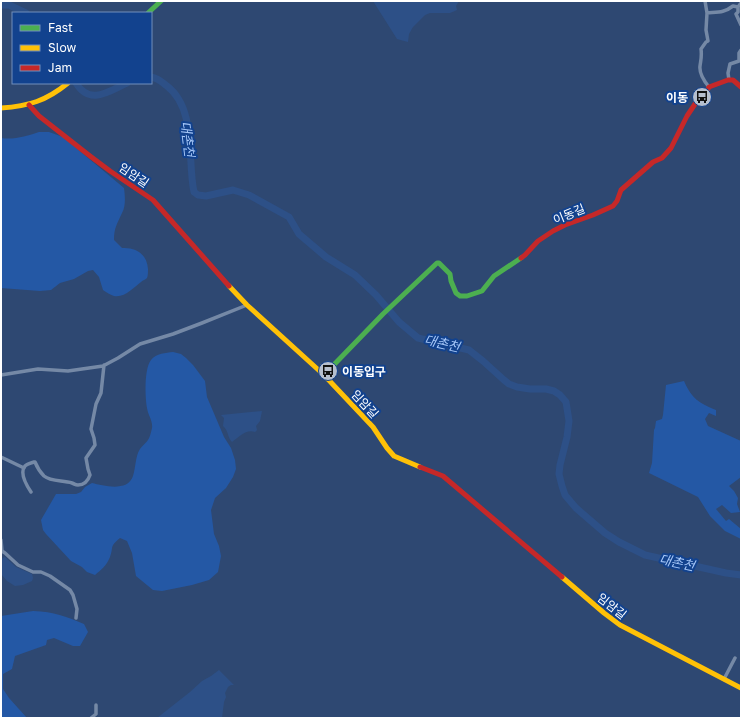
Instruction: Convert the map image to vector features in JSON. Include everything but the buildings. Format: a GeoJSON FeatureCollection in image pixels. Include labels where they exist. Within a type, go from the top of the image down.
{"type":"FeatureCollection","features":[{"type":"Feature","properties":{"kind":"main road"},"geometry":{"type":"LineString","coordinates":[[149,12],[161,1]]}},
{"type":"Feature","properties":{"kind":"main road"},"geometry":{"type":"LineString","coordinates":[[709,87],[729,80],[733,80],[741,87]]}},
{"type":"Feature","properties":{"kind":"main road"},"geometry":{"type":"LineString","coordinates":[[1,108],[29,105],[49,97],[66,84]]}},
{"type":"Feature","properties":{"kind":"main road","name":"이동길"},"geometry":{"type":"LineString","coordinates":[[324,375],[383,314],[437,263],[440,263],[450,274],[452,286],[456,293],[463,297],[467,296],[486,287],[494,276],[525,255],[538,241],[553,231],[613,206],[617,201],[621,190],[653,162],[662,158],[671,148],[687,116],[699,98],[707,91],[709,87]]}},
{"type":"Feature","properties":{"kind":"main road","name":"임암길"},"geometry":{"type":"LineString","coordinates":[[29,105],[39,116],[110,172],[153,200],[247,305],[324,375],[374,427],[387,448],[394,456],[443,476],[616,623],[741,688]]}},
{"type":"Feature","properties":{"kind":"street"},"geometry":{"type":"LineString","coordinates":[[705,1],[708,41],[701,49],[702,56],[700,67],[702,78],[709,87]]}},
{"type":"Feature","properties":{"kind":"street"},"geometry":{"type":"LineString","coordinates":[[707,13],[724,12],[733,6],[738,6],[741,3]]}},
{"type":"Feature","properties":{"kind":"street"},"geometry":{"type":"LineString","coordinates":[[738,6],[738,12],[736,14],[741,25]]}},
{"type":"Feature","properties":{"kind":"street"},"geometry":{"type":"LineString","coordinates":[[729,80],[728,73],[730,64],[740,61],[739,54],[741,50]]}},
{"type":"Feature","properties":{"kind":"street"},"geometry":{"type":"LineString","coordinates":[[1,375],[38,369],[68,371],[104,365],[140,344],[202,324],[247,305]]}},
{"type":"Feature","properties":{"kind":"street"},"geometry":{"type":"LineString","coordinates":[[30,492],[23,474],[24,468],[34,462],[45,477],[53,480],[78,485],[89,479],[90,475],[86,458],[95,445],[91,428],[96,404],[101,393],[104,365]]}},
{"type":"Feature","properties":{"kind":"street"},"geometry":{"type":"LineString","coordinates":[[1,457],[24,468]]}},
{"type":"Feature","properties":{"kind":"street"},"geometry":{"type":"LineString","coordinates":[[1,540],[1,552],[5,553],[18,566],[33,572],[41,572],[50,576],[70,590],[77,609],[76,618]]}},
{"type":"Feature","properties":{"kind":"street"},"geometry":{"type":"LineString","coordinates":[[724,679],[735,658]]}},
{"type":"Feature","properties":{"kind":"street"},"geometry":{"type":"LineString","coordinates":[[91,718],[96,714],[96,705]]}},
{"type":"Feature","properties":{"kind":"shaded area"},"geometry":{"type":"Polygon","coordinates":[[[373,1],[459,1],[456,6],[457,10],[450,13],[430,13],[425,15],[413,27],[409,34],[408,42],[397,39],[373,1]]]}},
{"type":"Feature","properties":{"kind":"shaded area"},"geometry":{"type":"Polygon","coordinates":[[[39,132],[49,132],[63,137],[124,188],[124,207],[116,226],[114,240],[122,248],[140,252],[145,259],[148,269],[147,278],[126,294],[114,296],[103,290],[99,277],[93,270],[88,271],[74,279],[60,283],[51,290],[40,291],[1,288],[1,138],[16,138],[39,132]]]}},
{"type":"Feature","properties":{"kind":"shaded area"},"geometry":{"type":"Polygon","coordinates":[[[173,352],[181,354],[186,358],[205,381],[207,397],[224,437],[231,448],[236,469],[226,488],[215,498],[211,510],[214,534],[221,556],[218,572],[209,580],[162,591],[153,590],[136,576],[132,553],[127,541],[120,538],[114,543],[110,557],[102,569],[95,575],[87,572],[82,567],[71,561],[43,530],[41,520],[56,494],[76,494],[92,483],[115,487],[126,484],[130,481],[134,473],[138,452],[149,439],[152,428],[146,397],[146,376],[149,364],[156,356],[173,352]]]}},
{"type":"Feature","properties":{"kind":"shaded area"},"geometry":{"type":"Polygon","coordinates":[[[684,381],[690,392],[697,400],[716,410],[716,416],[709,413],[705,419],[708,426],[741,441],[741,477],[729,486],[738,498],[737,504],[740,512],[731,513],[722,505],[716,509],[726,521],[729,519],[741,529],[741,539],[725,531],[710,516],[698,497],[649,473],[652,463],[654,430],[656,421],[662,419],[666,385],[684,381]]]}},
{"type":"Feature","properties":{"kind":"shaded area"},"geometry":{"type":"Polygon","coordinates":[[[262,411],[260,421],[256,426],[257,430],[255,432],[252,431],[246,433],[232,442],[223,426],[224,418],[221,415],[262,411]]]}},
{"type":"Feature","properties":{"kind":"shaded area"},"geometry":{"type":"Polygon","coordinates":[[[5,557],[16,567],[32,574],[32,581],[23,585],[15,586],[7,581],[1,574],[1,560],[5,557]]]}},
{"type":"Feature","properties":{"kind":"shaded area"},"geometry":{"type":"Polygon","coordinates":[[[33,611],[54,613],[71,619],[84,624],[88,632],[80,646],[73,646],[54,638],[47,640],[46,645],[15,656],[12,669],[3,674],[3,689],[27,718],[1,718],[1,616],[33,611]]]}},
{"type":"Feature","properties":{"kind":"shaded area"},"geometry":{"type":"Polygon","coordinates":[[[219,670],[234,685],[228,687],[225,693],[226,697],[222,718],[157,718],[202,681],[219,670]]]}},
{"type":"Feature","properties":{"kind":"waterway","name":"대촌천"},"geometry":{"type":"LineString","coordinates":[[1,5],[9,5],[24,12]]}},
{"type":"Feature","properties":{"kind":"waterway","name":"대촌천"},"geometry":{"type":"LineString","coordinates":[[152,77],[158,79],[167,86],[176,96],[183,108],[189,136],[194,192],[198,195],[206,196],[233,190],[249,195],[289,217],[299,234],[326,257],[355,275],[376,295],[399,322],[418,338],[469,350],[509,384],[530,389],[546,389],[554,391],[560,395],[566,402],[569,421],[559,474],[565,495],[576,508],[605,533],[645,555],[741,575]]}},
{"type":"Feature","properties":{"kind":"waterway","name":"대촌천"},"geometry":{"type":"LineString","coordinates":[[77,84],[81,90],[87,94],[94,95],[107,93],[125,84]]}},
{"type":"Feature","properties":{"kind":"traffic: fast"},"geometry":{"type":"LineString","coordinates":[[149,12],[161,1]]}},
{"type":"Feature","properties":{"kind":"traffic: fast"},"geometry":{"type":"LineString","coordinates":[[324,375],[383,314],[437,263],[439,263],[450,274],[456,293],[460,296],[467,296],[482,291],[494,276],[521,258]]}},
{"type":"Feature","properties":{"kind":"traffic: slow"},"geometry":{"type":"LineString","coordinates":[[1,108],[37,102],[67,84]]}},
{"type":"Feature","properties":{"kind":"traffic: slow"},"geometry":{"type":"LineString","coordinates":[[229,286],[247,305],[324,375],[373,427],[394,456],[420,467]]}},
{"type":"Feature","properties":{"kind":"traffic: slow"},"geometry":{"type":"LineString","coordinates":[[562,577],[620,625],[741,688]]}},
{"type":"Feature","properties":{"kind":"traffic: jam"},"geometry":{"type":"LineString","coordinates":[[521,258],[538,241],[553,231],[613,206],[617,201],[621,190],[653,162],[662,158],[671,148],[687,116],[699,98],[707,91],[709,87],[728,80],[733,80],[741,87]]}},
{"type":"Feature","properties":{"kind":"traffic: jam"},"geometry":{"type":"LineString","coordinates":[[29,105],[39,116],[90,156],[153,200],[229,286]]}},
{"type":"Feature","properties":{"kind":"traffic: jam"},"geometry":{"type":"LineString","coordinates":[[420,467],[443,476],[562,577]]}},
{"type":"Feature","properties":{"kind":"place","name":"이동"},"geometry":{"type":"Point","coordinates":[702,97]}},
{"type":"Feature","properties":{"kind":"place","name":"이동입구"},"geometry":{"type":"Point","coordinates":[328,371]}}]}
